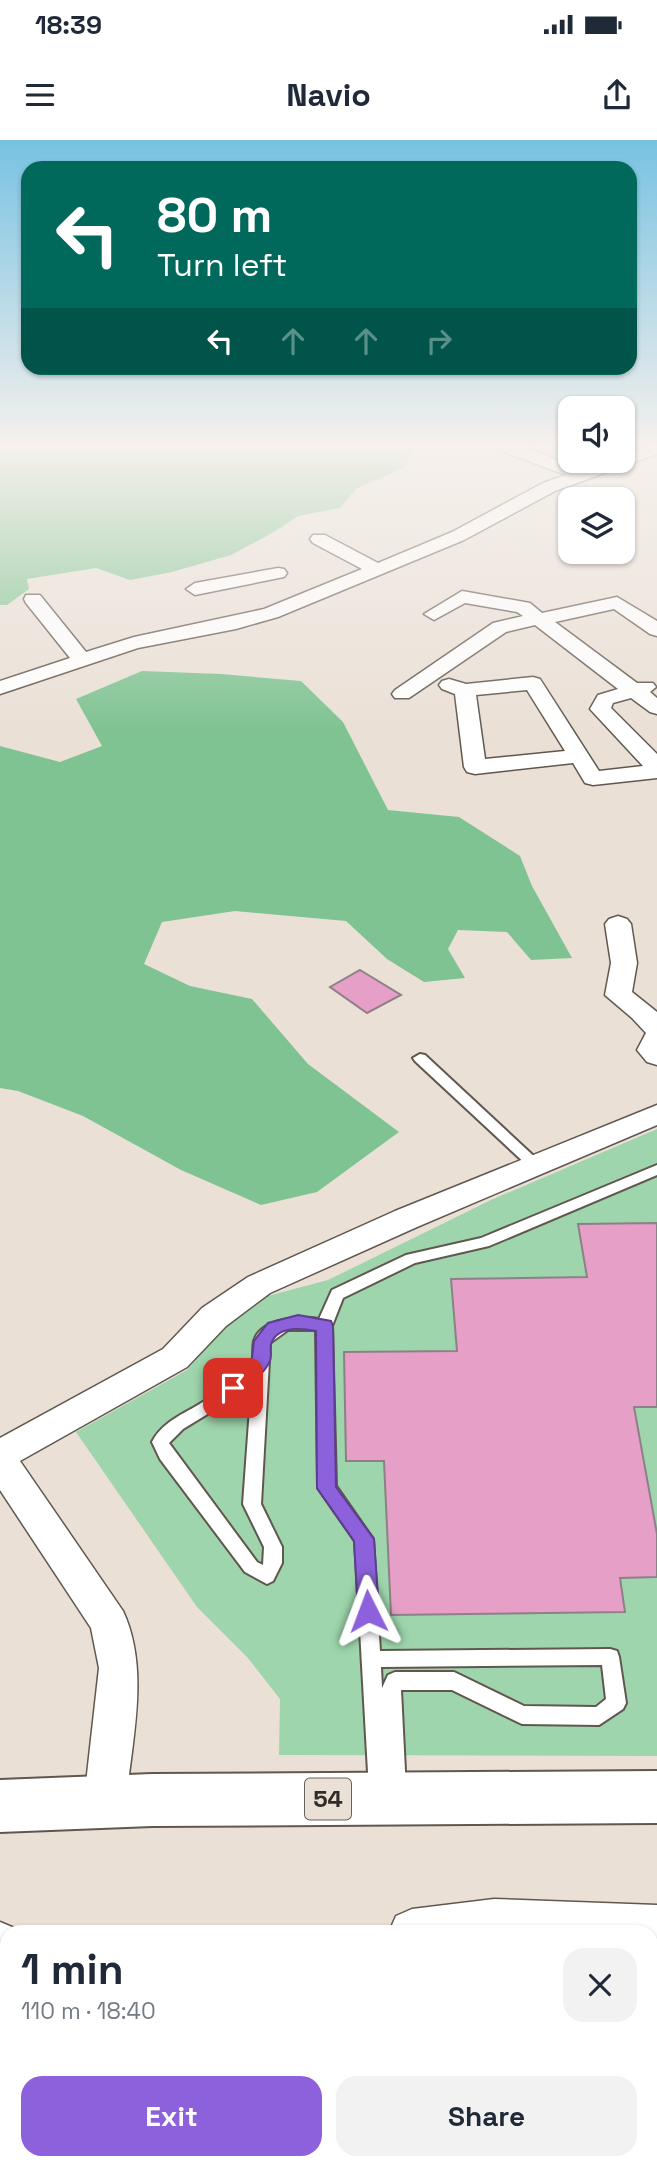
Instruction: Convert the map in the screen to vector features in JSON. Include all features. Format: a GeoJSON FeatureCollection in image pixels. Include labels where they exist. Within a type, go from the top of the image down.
{"type":"FeatureCollection","features":[{"type":"Feature","properties":{"kind":"main road","name":"54"},"geometry":{"type":"LineString","coordinates":[[0,1806],[105,1801],[657,1797]]}},
{"type":"Feature","properties":{"kind":"street"},"geometry":{"type":"LineString","coordinates":[[319,539],[379,570]]}},
{"type":"Feature","properties":{"kind":"street"},"geometry":{"type":"LineString","coordinates":[[0,688],[134,643],[236,623],[305,600],[454,539]]}},
{"type":"Feature","properties":{"kind":"street"},"geometry":{"type":"LineString","coordinates":[[195,589],[273,569],[305,600]]}},
{"type":"Feature","properties":{"kind":"street"},"geometry":{"type":"LineString","coordinates":[[435,614],[462,597],[523,607],[657,708]]}},
{"type":"Feature","properties":{"kind":"street"},"geometry":{"type":"LineString","coordinates":[[33,599],[82,660]]}},
{"type":"Feature","properties":{"kind":"street"},"geometry":{"type":"LineString","coordinates":[[402,694],[500,627],[617,603],[657,630]]}},
{"type":"Feature","properties":{"kind":"street"},"geometry":{"type":"LineString","coordinates":[[426,678],[465,690],[533,683],[593,778],[657,769]]}},
{"type":"Feature","properties":{"kind":"street"},"geometry":{"type":"LineString","coordinates":[[657,684],[605,699],[600,709],[657,769]]}},
{"type":"Feature","properties":{"kind":"street"},"geometry":{"type":"LineString","coordinates":[[465,690],[475,767],[579,756]]}},
{"type":"Feature","properties":{"kind":"street"},"geometry":{"type":"LineString","coordinates":[[618,923],[624,963],[618,995],[642,1012],[657,1029]]}},
{"type":"Feature","properties":{"kind":"street"},"geometry":{"type":"LineString","coordinates":[[657,1037],[651,1050],[657,1056]]}},
{"type":"Feature","properties":{"kind":"street"},"geometry":{"type":"LineString","coordinates":[[0,1455],[175,1358],[214,1317],[260,1284],[534,1164],[657,1114]]}},
{"type":"Feature","properties":{"kind":"street"},"geometry":{"type":"LineString","coordinates":[[0,1461],[108,1623],[119,1668],[105,1801]]}},
{"type":"Feature","properties":{"kind":"street"},"geometry":{"type":"LineString","coordinates":[[464,1925],[494,1921],[587,1925]]}},
{"type":"Feature","properties":{"kind":"lane"},"geometry":{"type":"LineString","coordinates":[[420,1058],[534,1164]]}},
{"type":"Feature","properties":{"kind":"lane"},"geometry":{"type":"LineString","coordinates":[[388,1798],[371,1658],[364,1539],[327,1488],[324,1326],[337,1294],[411,1259],[484,1242],[657,1170]]}},
{"type":"Feature","properties":{"kind":"lane"},"geometry":{"type":"LineString","coordinates":[[261,1360],[210,1406],[167,1431],[160,1442],[166,1454],[251,1567],[267,1576],[273,1563],[273,1547],[252,1504],[261,1360],[262,1341],[275,1327],[298,1321],[324,1326]]}},
{"type":"Feature","properties":{"kind":"lane"},"geometry":{"type":"LineString","coordinates":[[371,1658],[610,1657],[616,1703],[599,1716],[522,1715],[454,1681],[395,1681],[390,1693],[388,1798]]}},
{"type":"Feature","properties":{"kind":"green space"},"geometry":{"type":"Polygon","coordinates":[[[0,539],[261,539],[231,555],[172,572],[130,580],[96,568],[27,579],[29,589],[7,605],[0,605],[0,539]]]}},
{"type":"Feature","properties":{"kind":"green space"},"geometry":{"type":"Polygon","coordinates":[[[142,671],[301,681],[343,722],[388,810],[459,817],[520,856],[532,886],[572,958],[531,960],[507,932],[458,930],[448,949],[465,978],[424,982],[387,959],[346,921],[235,911],[162,922],[144,964],[190,986],[252,999],[308,1064],[399,1132],[317,1192],[261,1205],[181,1170],[83,1116],[18,1091],[0,1088],[0,746],[60,762],[102,746],[76,699],[142,671]]]}},
{"type":"Feature","properties":{"kind":"green space"},"geometry":{"type":"Polygon","coordinates":[[[657,1129],[657,1756],[279,1755],[280,1699],[248,1658],[197,1607],[76,1432],[187,1370],[225,1327],[264,1297],[328,1280],[491,1200],[657,1129]]]}},
{"type":"Feature","properties":{"kind":"building"},"geometry":{"type":"Polygon","coordinates":[[[360,970],[401,995],[367,1013],[330,987],[360,970]]]}},
{"type":"Feature","properties":{"kind":"building"},"geometry":{"type":"Polygon","coordinates":[[[657,1223],[657,1407],[634,1407],[657,1534],[657,1577],[620,1578],[625,1612],[391,1615],[384,1461],[346,1461],[344,1352],[457,1351],[451,1279],[587,1277],[578,1224],[657,1223]]]}},
{"type":"Feature","properties":{"kind":"route"},"geometry":{"type":"LineString","coordinates":[[233,1388],[261,1360],[262,1341],[275,1327],[298,1321],[324,1326],[327,1488],[364,1539],[368,1611]]}}]}
